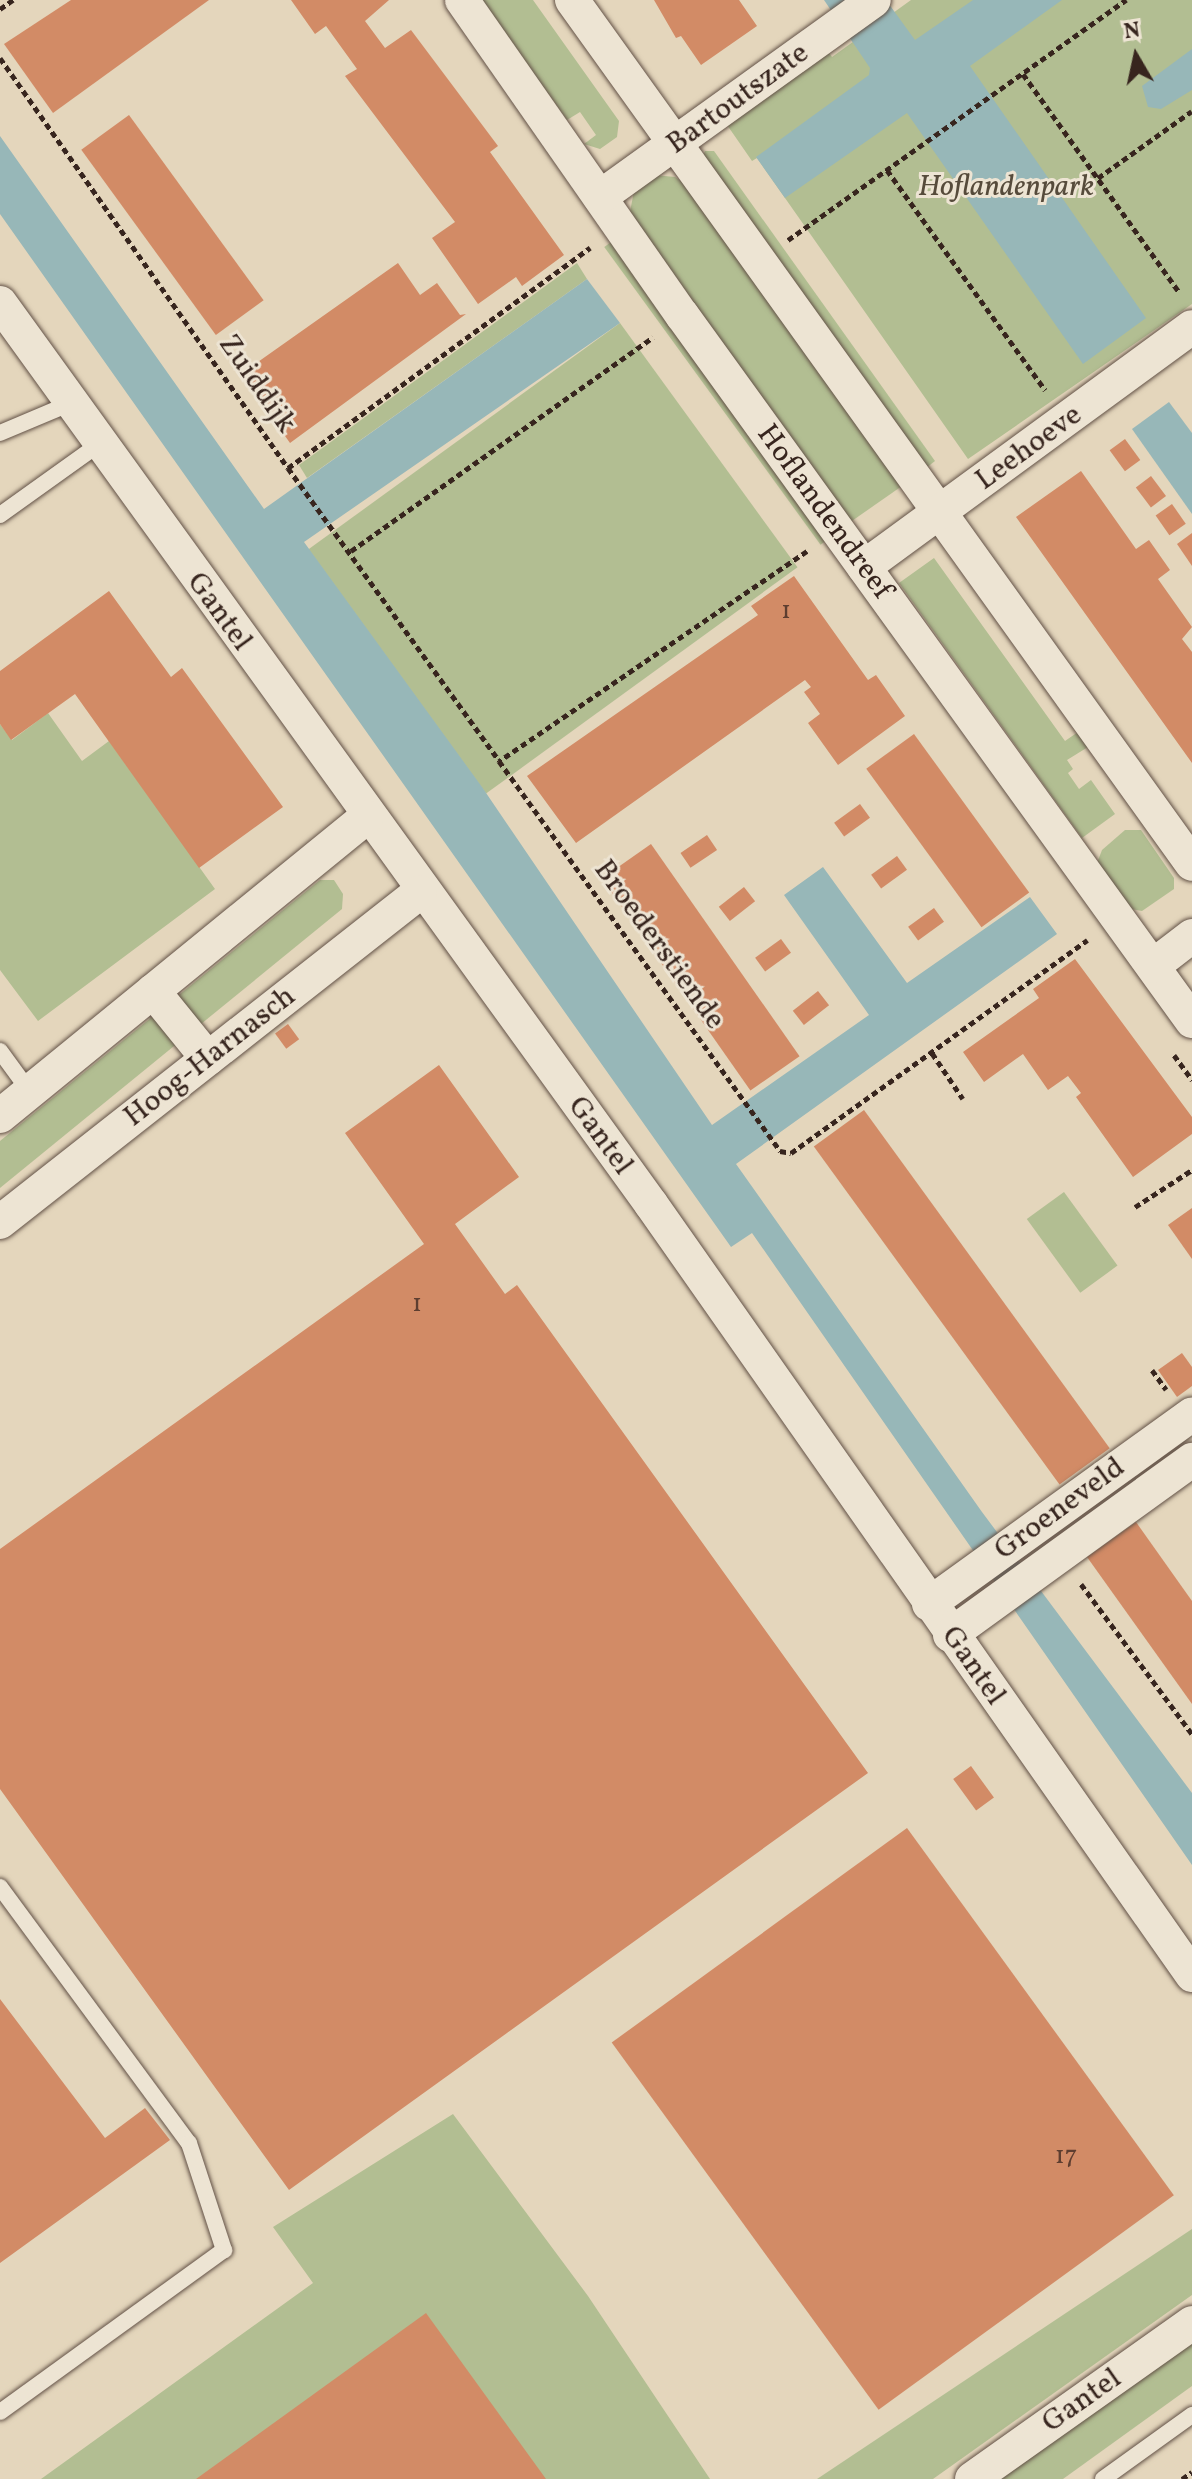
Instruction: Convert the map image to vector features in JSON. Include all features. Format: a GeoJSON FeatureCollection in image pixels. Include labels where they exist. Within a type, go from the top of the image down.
{"type":"FeatureCollection","features":[{"type":"Feature","properties":{"kind":"street","name":"Hoflandendreef"},"geometry":{"type":"LineString","coordinates":[[462,0],[682,315],[1192,1021]]}},
{"type":"Feature","properties":{"kind":"street"},"geometry":{"type":"LineString","coordinates":[[572,0],[1192,864]]}},
{"type":"Feature","properties":{"kind":"street","name":"Bartoutszate"},"geometry":{"type":"LineString","coordinates":[[600,197],[677,145],[874,0]]}},
{"type":"Feature","properties":{"kind":"street","name":"Gantel"},"geometry":{"type":"LineString","coordinates":[[0,303],[420,892],[940,1595],[1192,1975]]}},
{"type":"Feature","properties":{"kind":"street","name":"Leehoeve"},"geometry":{"type":"LineString","coordinates":[[864,567],[1066,420],[1188,312]]}},
{"type":"Feature","properties":{"kind":"street"},"geometry":{"type":"LineString","coordinates":[[0,1116],[366,817]]}},
{"type":"Feature","properties":{"kind":"street","name":"Hoog-Harnasch"},"geometry":{"type":"LineString","coordinates":[[0,1222],[420,892]]}},
{"type":"Feature","properties":{"kind":"street"},"geometry":{"type":"LineString","coordinates":[[1153,966],[1192,936]]}},
{"type":"Feature","properties":{"kind":"street"},"geometry":{"type":"LineString","coordinates":[[153,991],[208,1059]]}},
{"type":"Feature","properties":{"kind":"street","name":"Groeneveld"},"geometry":{"type":"LineString","coordinates":[[940,1595],[1192,1414]]}},
{"type":"Feature","properties":{"kind":"street","name":"Groeneveld"},"geometry":{"type":"LineString","coordinates":[[962,1626],[1192,1460]]}},
{"type":"Feature","properties":{"kind":"street","name":"Gantel"},"geometry":{"type":"LineString","coordinates":[[972,2479],[1192,2323]]}},
{"type":"Feature","properties":{"kind":"lane"},"geometry":{"type":"LineString","coordinates":[[0,433],[71,403]]}},
{"type":"Feature","properties":{"kind":"lane"},"geometry":{"type":"LineString","coordinates":[[0,515],[99,444]]}},
{"type":"Feature","properties":{"kind":"lane"},"geometry":{"type":"LineString","coordinates":[[0,1051],[30,1092]]}},
{"type":"Feature","properties":{"kind":"lane"},"geometry":{"type":"LineString","coordinates":[[0,1887],[189,2143],[224,2250],[0,2412]]}},
{"type":"Feature","properties":{"kind":"lane"},"geometry":{"type":"LineString","coordinates":[[1103,2479],[1192,2415]]}},
{"type":"Feature","properties":{"kind":"path"},"geometry":{"type":"LineString","coordinates":[[0,9],[13,0]]}},
{"type":"Feature","properties":{"kind":"path"},"geometry":{"type":"LineString","coordinates":[[759,261],[1126,0]]}},
{"type":"Feature","properties":{"kind":"path","name":"Zuiddijk"},"geometry":{"type":"LineString","coordinates":[[0,58],[288,468],[592,246]]}},
{"type":"Feature","properties":{"kind":"path"},"geometry":{"type":"LineString","coordinates":[[1020,76],[1098,178],[1188,312]]}},
{"type":"Feature","properties":{"kind":"path"},"geometry":{"type":"LineString","coordinates":[[1098,178],[1192,111]]}},
{"type":"Feature","properties":{"kind":"path"},"geometry":{"type":"LineString","coordinates":[[887,170],[1066,420]]}},
{"type":"Feature","properties":{"kind":"path"},"geometry":{"type":"LineString","coordinates":[[351,551],[682,315]]}},
{"type":"Feature","properties":{"kind":"path","name":"Broederstiende"},"geometry":{"type":"LineString","coordinates":[[288,468],[351,551],[780,1151],[791,1153],[1092,937]]}},
{"type":"Feature","properties":{"kind":"path"},"geometry":{"type":"LineString","coordinates":[[499,761],[811,548]]}},
{"type":"Feature","properties":{"kind":"path"},"geometry":{"type":"LineString","coordinates":[[932,1053],[963,1099]]}},
{"type":"Feature","properties":{"kind":"path"},"geometry":{"type":"LineString","coordinates":[[1135,1207],[1192,1170]]}},
{"type":"Feature","properties":{"kind":"path"},"geometry":{"type":"LineString","coordinates":[[1152,1370],[1165,1387]]}},
{"type":"Feature","properties":{"kind":"path"},"geometry":{"type":"LineString","coordinates":[[1057,1557],[1192,1734]]}},
{"type":"Feature","properties":{"kind":"path"},"geometry":{"type":"LineString","coordinates":[[1182,2479],[1192,2472]]}},
{"type":"Feature","properties":{"kind":"green space"},"geometry":{"type":"Polygon","coordinates":[[[481,0],[533,0],[619,121],[617,137],[600,149],[584,144],[596,135],[580,112],[567,120],[481,0]]]}},
{"type":"Feature","properties":{"kind":"green space","name":"Hoflandenpark"},"geometry":{"type":"Polygon","coordinates":[[[911,0],[1192,0],[1192,304],[968,459],[757,158],[752,161],[725,122],[826,49],[832,57],[911,0]]]}},
{"type":"Feature","properties":{"kind":"green space"},"geometry":{"type":"Polygon","coordinates":[[[705,151],[714,151],[935,461],[921,472],[703,156],[705,151]]]}},
{"type":"Feature","properties":{"kind":"green space"},"geometry":{"type":"Polygon","coordinates":[[[654,175],[675,177],[687,185],[902,486],[849,523],[630,212],[634,191],[654,175]]]}},
{"type":"Feature","properties":{"kind":"green space"},"geometry":{"type":"Polygon","coordinates":[[[618,237],[834,535],[821,545],[604,247],[618,237]]]}},
{"type":"Feature","properties":{"kind":"green space"},"geometry":{"type":"Polygon","coordinates":[[[577,263],[587,279],[307,478],[299,465],[577,263]]]}},
{"type":"Feature","properties":{"kind":"green space"},"geometry":{"type":"Polygon","coordinates":[[[620,323],[798,567],[486,794],[309,549],[620,323]]]}},
{"type":"Feature","properties":{"kind":"green space"},"geometry":{"type":"Polygon","coordinates":[[[934,558],[1065,741],[1078,732],[1088,747],[1067,760],[1073,769],[1068,773],[1079,789],[1091,780],[1115,814],[1082,838],[899,583],[934,558]]]}},
{"type":"Feature","properties":{"kind":"green space"},"geometry":{"type":"Polygon","coordinates":[[[48,713],[82,761],[109,741],[215,889],[38,1021],[0,970],[0,724],[12,740],[48,713]]]}},
{"type":"Feature","properties":{"kind":"green space"},"geometry":{"type":"Polygon","coordinates":[[[1125,830],[1141,830],[1174,878],[1174,889],[1142,911],[1131,909],[1097,863],[1102,850],[1125,830]]]}},
{"type":"Feature","properties":{"kind":"green space"},"geometry":{"type":"Polygon","coordinates":[[[320,880],[334,880],[343,894],[342,909],[0,1188],[0,1141],[320,880]]]}},
{"type":"Feature","properties":{"kind":"green space"},"geometry":{"type":"Polygon","coordinates":[[[1064,1192],[1117,1266],[1080,1293],[1027,1219],[1064,1192]]]}},
{"type":"Feature","properties":{"kind":"green space"},"geometry":{"type":"Polygon","coordinates":[[[453,2114],[588,2296],[710,2479],[41,2479],[313,2283],[273,2227],[453,2114]]]}},
{"type":"Feature","properties":{"kind":"green space"},"geometry":{"type":"Polygon","coordinates":[[[1192,2229],[1192,2295],[933,2479],[817,2479],[1192,2229]]]}},
{"type":"Feature","properties":{"kind":"green space"},"geometry":{"type":"Polygon","coordinates":[[[1192,2340],[1192,2386],[1063,2479],[999,2479],[1192,2340]]]}},
{"type":"Feature","properties":{"kind":"water"},"geometry":{"type":"Polygon","coordinates":[[[824,0],[886,0],[915,40],[973,0],[1062,0],[970,66],[1146,318],[1083,364],[907,113],[785,198],[756,157],[869,75],[870,68],[824,0]]]}},
{"type":"Feature","properties":{"kind":"water"},"geometry":{"type":"Polygon","coordinates":[[[1192,49],[1192,90],[1161,109],[1148,107],[1142,86],[1192,49]]]}},
{"type":"Feature","properties":{"kind":"water"},"geometry":{"type":"Polygon","coordinates":[[[0,136],[264,509],[587,279],[620,323],[304,542],[482,787],[712,1125],[869,1015],[784,895],[823,867],[907,983],[1030,897],[1057,934],[736,1164],[982,1512],[1192,1793],[1192,1865],[752,1233],[731,1247],[0,214],[0,136]]]}},
{"type":"Feature","properties":{"kind":"water"},"geometry":{"type":"Polygon","coordinates":[[[1169,402],[1192,433],[1192,514],[1132,429],[1169,402]]]}},
{"type":"Feature","properties":{"kind":"building"},"geometry":{"type":"Polygon","coordinates":[[[71,0],[209,0],[53,113],[4,44],[71,0]]]}},
{"type":"Feature","properties":{"kind":"building"},"geometry":{"type":"Polygon","coordinates":[[[291,0],[389,0],[365,21],[385,48],[411,30],[498,146],[490,152],[564,255],[522,286],[516,277],[478,304],[432,238],[455,222],[345,76],[357,69],[326,26],[315,34],[291,0]]]}},
{"type":"Feature","properties":{"kind":"building"},"geometry":{"type":"Polygon","coordinates":[[[654,0],[739,0],[757,26],[701,65],[681,36],[676,38],[654,0]]]}},
{"type":"Feature","properties":{"kind":"building"},"geometry":{"type":"Polygon","coordinates":[[[129,115],[264,300],[216,335],[81,150],[129,115]]]}},
{"type":"Feature","properties":{"kind":"building"},"geometry":{"type":"Polygon","coordinates":[[[398,263],[420,295],[437,283],[460,315],[466,314],[290,443],[241,374],[398,263]]]}},
{"type":"Feature","properties":{"kind":"building"},"geometry":{"type":"Polygon","coordinates":[[[1125,439],[1140,460],[1125,471],[1110,450],[1125,439]]]}},
{"type":"Feature","properties":{"kind":"building"},"geometry":{"type":"Polygon","coordinates":[[[1081,471],[1136,549],[1149,540],[1170,570],[1158,579],[1192,627],[1182,639],[1192,652],[1192,763],[1016,517],[1081,471]]]}},
{"type":"Feature","properties":{"kind":"building"},"geometry":{"type":"Polygon","coordinates":[[[1151,476],[1166,496],[1151,507],[1136,487],[1151,476]]]}},
{"type":"Feature","properties":{"kind":"building"},"geometry":{"type":"Polygon","coordinates":[[[1172,504],[1186,524],[1169,535],[1156,515],[1172,504]]]}},
{"type":"Feature","properties":{"kind":"building"},"geometry":{"type":"Polygon","coordinates":[[[1192,533],[1192,566],[1177,544],[1192,533]]]}},
{"type":"Feature","properties":{"kind":"building"},"geometry":{"type":"Polygon","coordinates":[[[794,576],[868,680],[876,675],[905,716],[838,765],[808,723],[820,714],[804,692],[811,687],[805,680],[576,843],[527,776],[758,615],[751,606],[794,576]]]}},
{"type":"Feature","properties":{"kind":"building"},"geometry":{"type":"Polygon","coordinates":[[[109,591],[171,677],[182,668],[283,807],[199,868],[75,694],[11,740],[0,724],[0,671],[109,591]]]}},
{"type":"Feature","properties":{"kind":"building"},"geometry":{"type":"Polygon","coordinates":[[[914,734],[1029,893],[981,927],[866,769],[914,734]]]}},
{"type":"Feature","properties":{"kind":"building"},"geometry":{"type":"Polygon","coordinates":[[[860,804],[870,818],[844,837],[834,823],[860,804]]]}},
{"type":"Feature","properties":{"kind":"building"},"geometry":{"type":"Polygon","coordinates":[[[707,835],[717,850],[691,868],[680,853],[707,835]]]}},
{"type":"Feature","properties":{"kind":"building"},"geometry":{"type":"Polygon","coordinates":[[[651,844],[800,1056],[750,1091],[602,878],[651,844]]]}},
{"type":"Feature","properties":{"kind":"building"},"geometry":{"type":"Polygon","coordinates":[[[897,856],[907,870],[881,889],[871,875],[897,856]]]}},
{"type":"Feature","properties":{"kind":"building"},"geometry":{"type":"Polygon","coordinates":[[[744,887],[755,901],[730,921],[719,907],[744,887]]]}},
{"type":"Feature","properties":{"kind":"building"},"geometry":{"type":"Polygon","coordinates":[[[934,908],[944,922],[918,941],[908,927],[934,908]]]}},
{"type":"Feature","properties":{"kind":"building"},"geometry":{"type":"Polygon","coordinates":[[[781,939],[791,953],[765,972],[755,958],[781,939]]]}},
{"type":"Feature","properties":{"kind":"building"},"geometry":{"type":"Polygon","coordinates":[[[1075,959],[1192,1117],[1192,1134],[1133,1177],[1076,1097],[1081,1093],[1068,1076],[1048,1090],[1023,1054],[984,1082],[963,1052],[1039,998],[1033,989],[1075,959]]]}},
{"type":"Feature","properties":{"kind":"building"},"geometry":{"type":"Polygon","coordinates":[[[818,991],[829,1005],[804,1025],[793,1011],[818,991]]]}},
{"type":"Feature","properties":{"kind":"building"},"geometry":{"type":"Polygon","coordinates":[[[288,1024],[299,1039],[286,1049],[275,1033],[288,1024]]]}},
{"type":"Feature","properties":{"kind":"building"},"geometry":{"type":"Polygon","coordinates":[[[439,1065],[519,1177],[455,1224],[505,1294],[517,1285],[868,1773],[289,2190],[0,1789],[0,1549],[424,1244],[345,1133],[439,1065]]]}},
{"type":"Feature","properties":{"kind":"building"},"geometry":{"type":"Polygon","coordinates":[[[864,1110],[1110,1448],[1060,1485],[814,1146],[864,1110]]]}},
{"type":"Feature","properties":{"kind":"building"},"geometry":{"type":"Polygon","coordinates":[[[1192,1208],[1192,1259],[1168,1225],[1192,1208]]]}},
{"type":"Feature","properties":{"kind":"building"},"geometry":{"type":"Polygon","coordinates":[[[1182,1353],[1192,1367],[1192,1386],[1177,1397],[1158,1370],[1182,1353]]]}},
{"type":"Feature","properties":{"kind":"building"},"geometry":{"type":"Polygon","coordinates":[[[1136,1522],[1192,1601],[1192,1704],[1087,1557],[1136,1522]]]}},
{"type":"Feature","properties":{"kind":"building"},"geometry":{"type":"Polygon","coordinates":[[[971,1766],[994,1798],[976,1810],[953,1779],[971,1766]]]}},
{"type":"Feature","properties":{"kind":"building"},"geometry":{"type":"Polygon","coordinates":[[[907,1828],[1174,2195],[879,2410],[612,2043],[907,1828]]]}},
{"type":"Feature","properties":{"kind":"building"},"geometry":{"type":"Polygon","coordinates":[[[0,1999],[105,2138],[145,2108],[170,2140],[0,2263],[0,1999]]]}},
{"type":"Feature","properties":{"kind":"building"},"geometry":{"type":"Polygon","coordinates":[[[426,2313],[546,2479],[196,2479],[426,2313]]]}}]}
